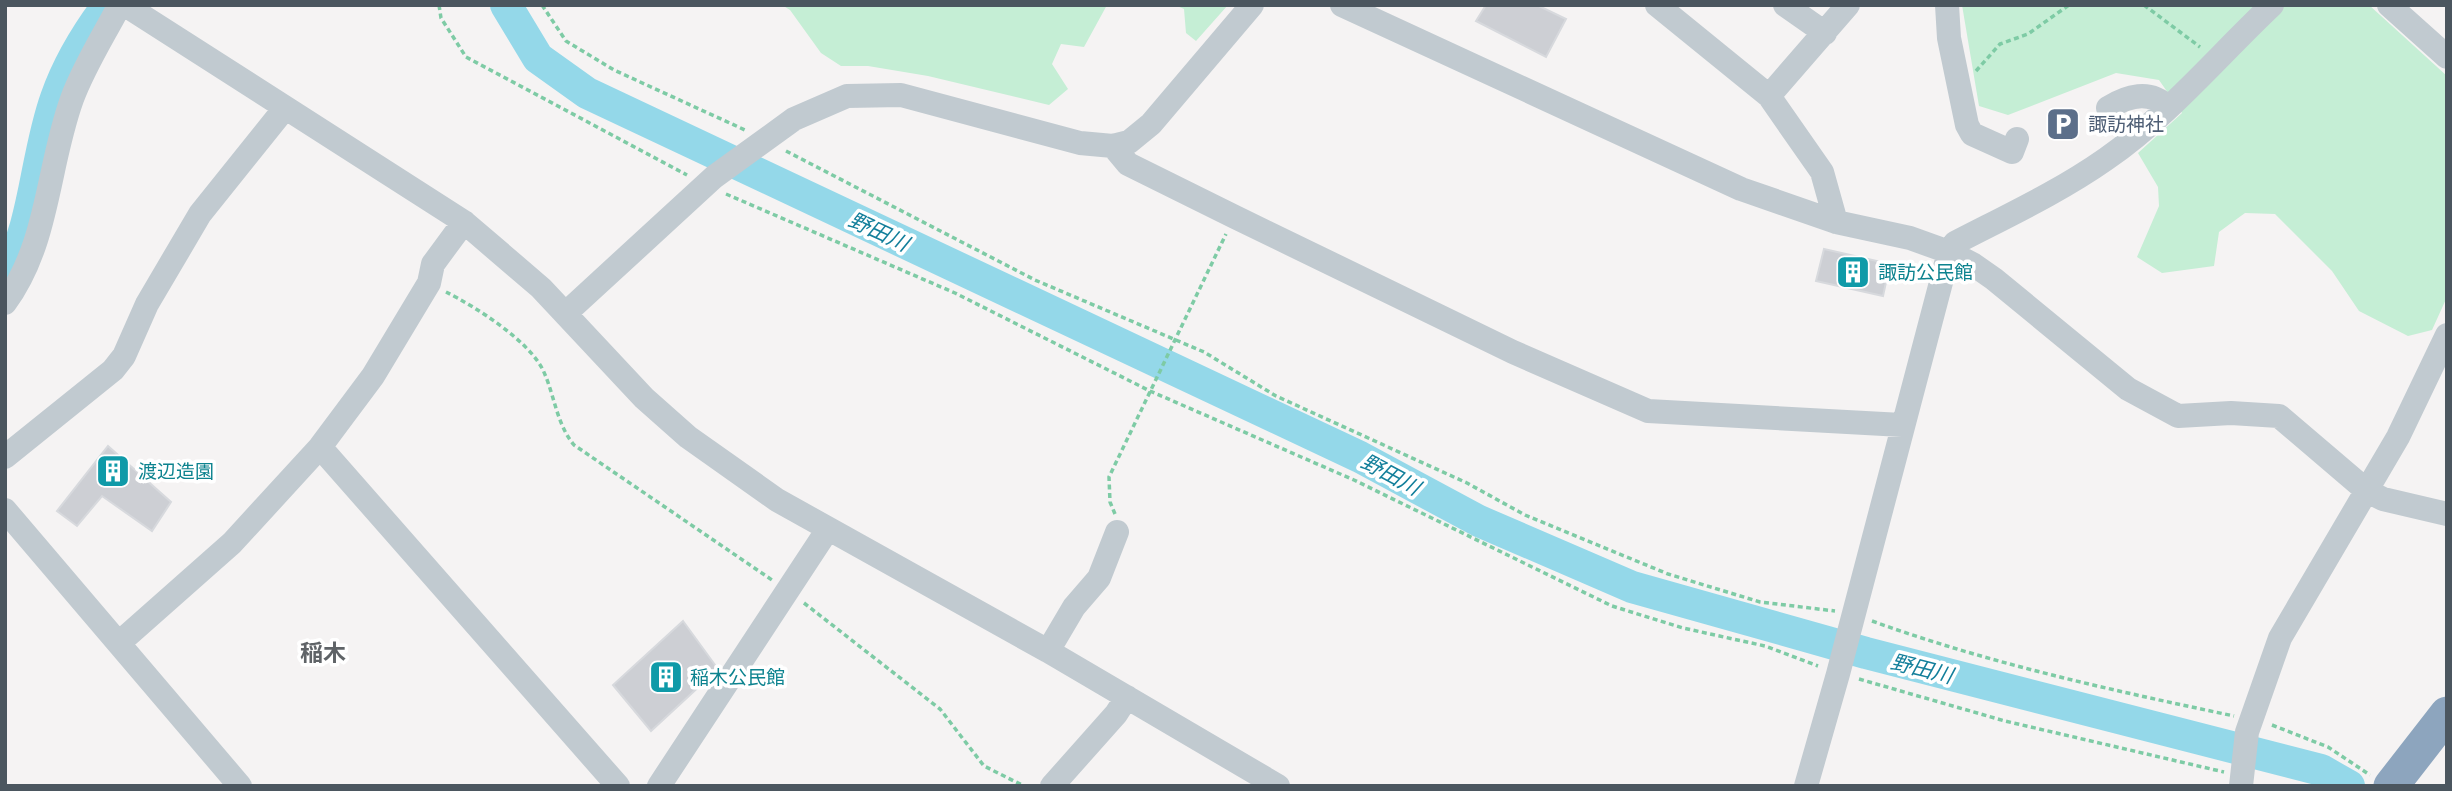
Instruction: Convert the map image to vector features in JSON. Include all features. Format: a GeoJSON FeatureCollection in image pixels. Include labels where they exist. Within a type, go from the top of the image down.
{"type":"FeatureCollection","features":[{"type":"Feature","properties":{"kind":"highway"},"geometry":{"type":"LineString","coordinates":[[2389,782],[2447,714]]}},
{"type":"Feature","properties":{"kind":"street"},"geometry":{"type":"LineString","coordinates":[[5,303],[22,280],[38,240],[72,100],[116,12],[125,5],[464,222],[566,313],[644,398],[688,436],[776,499],[1048,651],[1278,786]]}},
{"type":"Feature","properties":{"kind":"street"},"geometry":{"type":"LineString","coordinates":[[566,313],[710,181],[794,119],[848,96],[901,95],[1080,143],[1113,146],[1129,142],[1151,124],[1252,5]]}},
{"type":"Feature","properties":{"kind":"street"},"geometry":{"type":"LineString","coordinates":[[1342,5],[1741,189],[1836,222],[1910,238],[1949,253],[1994,279],[2127,389],[2178,416],[2279,416],[2367,491],[2383,499],[2447,514]]}},
{"type":"Feature","properties":{"kind":"street"},"geometry":{"type":"LineString","coordinates":[[1657,5],[1769,96],[1822,172],[1836,222]]}},
{"type":"Feature","properties":{"kind":"street"},"geometry":{"type":"LineString","coordinates":[[1785,5],[1825,33]]}},
{"type":"Feature","properties":{"kind":"street"},"geometry":{"type":"LineString","coordinates":[[1769,96],[1848,5]]}},
{"type":"Feature","properties":{"kind":"street"},"geometry":{"type":"LineString","coordinates":[[1947,5],[1949,38],[1967,125],[1972,134],[2012,152],[2017,139]]}},
{"type":"Feature","properties":{"kind":"street"},"geometry":{"type":"LineString","coordinates":[[1805,786],[1840,668],[1949,253],[1955,243],[2052,194],[2108,158],[2167,107],[2272,5]]}},
{"type":"Feature","properties":{"kind":"street"},"geometry":{"type":"LineString","coordinates":[[2389,5],[2447,57]]}},
{"type":"Feature","properties":{"kind":"street"},"geometry":{"type":"LineString","coordinates":[[2108,107],[2135,95],[2162,101],[2167,107]]}},
{"type":"Feature","properties":{"kind":"street"},"geometry":{"type":"LineString","coordinates":[[5,457],[113,370],[124,356],[147,304],[200,214],[285,108]]}},
{"type":"Feature","properties":{"kind":"street"},"geometry":{"type":"LineString","coordinates":[[1113,146],[1128,164],[1513,352],[1648,411],[1902,425]]}},
{"type":"Feature","properties":{"kind":"street"},"geometry":{"type":"LineString","coordinates":[[119,643],[232,543],[320,447],[373,376],[429,283],[433,264],[464,222]]}},
{"type":"Feature","properties":{"kind":"street"},"geometry":{"type":"LineString","coordinates":[[2242,778],[2248,726],[2280,638],[2398,437],[2447,335]]}},
{"type":"Feature","properties":{"kind":"street"},"geometry":{"type":"LineString","coordinates":[[320,447],[618,786]]}},
{"type":"Feature","properties":{"kind":"street"},"geometry":{"type":"LineString","coordinates":[[5,510],[240,786]]}},
{"type":"Feature","properties":{"kind":"street"},"geometry":{"type":"LineString","coordinates":[[659,786],[828,529]]}},
{"type":"Feature","properties":{"kind":"street"},"geometry":{"type":"LineString","coordinates":[[1048,651],[1074,607],[1099,578],[1117,532]]}},
{"type":"Feature","properties":{"kind":"street"},"geometry":{"type":"LineString","coordinates":[[1052,786],[1116,714],[1127,697]]}},
{"type":"Feature","properties":{"kind":"path"},"geometry":{"type":"LineString","coordinates":[[439,5],[441,18],[466,57],[710,181],[955,293],[1150,391],[1353,480],[1612,606],[1683,628],[1765,646],[1840,668],[2006,722],[2242,778]]}},
{"type":"Feature","properties":{"kind":"path"},"geometry":{"type":"LineString","coordinates":[[542,5],[566,41],[614,70],[1035,280],[1204,352],[1276,396],[1467,484],[1525,515],[1632,559],[1760,602],[1852,622],[2051,677],[2328,747],[2389,782]]}},
{"type":"Feature","properties":{"kind":"path"},"geometry":{"type":"LineString","coordinates":[[1961,97],[1981,61],[2000,44],[2028,34],[2068,5]]}},
{"type":"Feature","properties":{"kind":"path"},"geometry":{"type":"LineString","coordinates":[[2144,5],[2216,59]]}},
{"type":"Feature","properties":{"kind":"path"},"geometry":{"type":"LineString","coordinates":[[1117,532],[1118,521],[1110,502],[1109,477],[1173,339],[1235,217]]}},
{"type":"Feature","properties":{"kind":"path"},"geometry":{"type":"LineString","coordinates":[[429,283],[465,302],[533,356],[543,370],[563,432],[574,445],[788,590],[940,709],[984,766],[1024,786]]}},
{"type":"Feature","properties":{"kind":"green space"},"geometry":{"type":"Polygon","coordinates":[[[782,5],[1107,5],[1084,47],[1061,44],[1052,64],[1068,89],[1049,105],[928,76],[868,66],[841,66],[821,53],[790,10],[782,5]]]}},
{"type":"Feature","properties":{"kind":"green space"},"geometry":{"type":"Polygon","coordinates":[[[1175,5],[1228,5],[1196,41],[1186,33],[1184,9],[1175,5]]]}},
{"type":"Feature","properties":{"kind":"green space"},"geometry":{"type":"Polygon","coordinates":[[[1962,5],[2369,5],[2447,76],[2447,297],[2432,330],[2408,336],[2359,311],[2332,271],[2275,214],[2245,213],[2219,232],[2214,266],[2162,273],[2137,257],[2159,206],[2158,187],[2138,153],[2182,113],[2159,80],[2116,73],[2008,115],[1979,106],[1962,5]]]}},
{"type":"Feature","properties":{"kind":"building"},"geometry":{"type":"Polygon","coordinates":[[[1486,5],[1537,5],[1566,19],[1546,57],[1476,21],[1486,5]]]}},
{"type":"Feature","properties":{"kind":"building","name":"諏訪公民館"},"geometry":{"type":"Polygon","coordinates":[[[1824,249],[1890,264],[1883,296],[1816,281],[1824,249]]]}},
{"type":"Feature","properties":{"kind":"building","name":"渡辺造園"},"geometry":{"type":"Polygon","coordinates":[[[108,446],[171,502],[152,531],[102,496],[77,526],[57,511],[108,446]]]}},
{"type":"Feature","properties":{"kind":"building","name":"稲木公民館"},"geometry":{"type":"Polygon","coordinates":[[[683,621],[718,669],[651,731],[613,685],[683,621]]]}},
{"type":"Feature","properties":{"kind":"waterway"},"geometry":{"type":"LineString","coordinates":[[5,278],[23,235],[56,98],[78,50],[108,5]]}},
{"type":"Feature","properties":{"kind":"waterway","name":"野田川"},"geometry":{"type":"LineString","coordinates":[[506,5],[538,58],[587,93],[1360,457],[1479,521],[1632,587],[1866,653],[2321,770],[2349,786]]}},
{"type":"Feature","properties":{"kind":"place","name":"諏訪神社"},"geometry":{"type":"Point","coordinates":[2063,124]}},
{"type":"Feature","properties":{"kind":"place","name":"諏訪公民館"},"geometry":{"type":"Point","coordinates":[1853,272]}},
{"type":"Feature","properties":{"kind":"place","name":"渡辺造園"},"geometry":{"type":"Point","coordinates":[113,471]}},
{"type":"Feature","properties":{"kind":"place","name":"稲木公民館"},"geometry":{"type":"Point","coordinates":[666,677]}},
{"type":"Feature","properties":{"kind":"district","name":"稲木"},"geometry":{"type":"Point","coordinates":[323,652]}}]}
